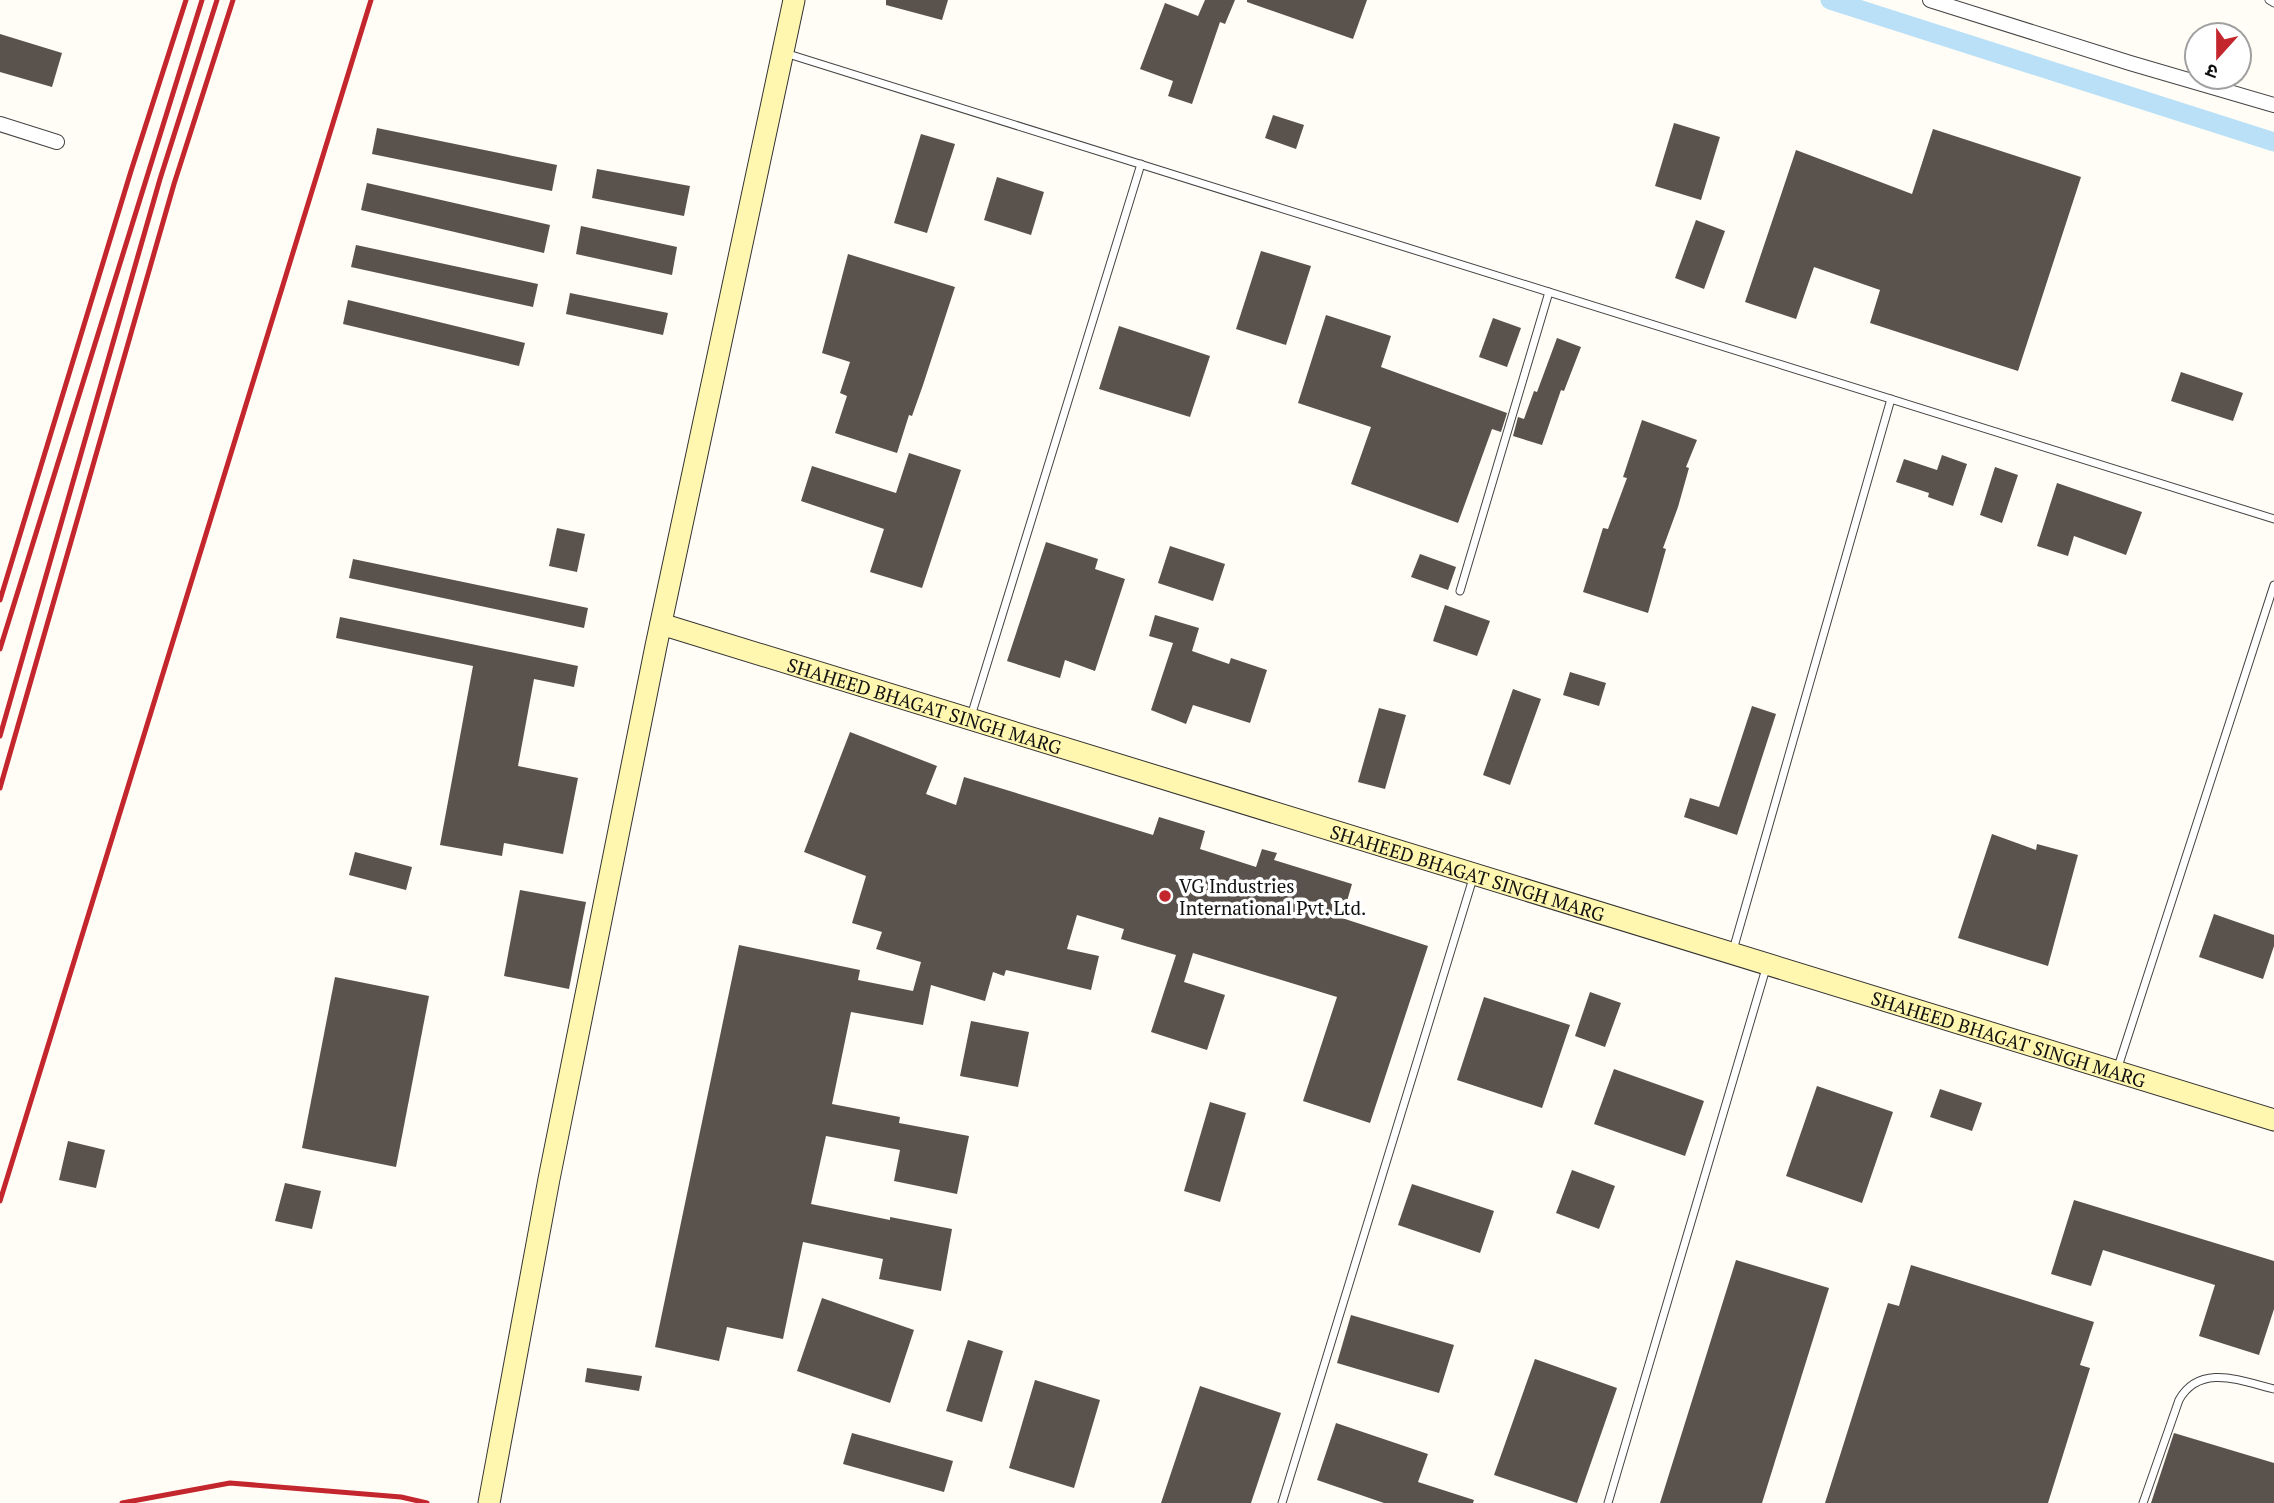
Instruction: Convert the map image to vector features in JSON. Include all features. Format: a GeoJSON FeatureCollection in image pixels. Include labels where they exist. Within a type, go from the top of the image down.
{"type":"FeatureCollection","features":[{"type":"Feature","properties":{"kind":"street"},"geometry":{"type":"LineString","coordinates":[[489,1503],[549,1179],[661,624],[794,0]]}},
{"type":"Feature","properties":{"kind":"street"},"geometry":{"type":"LineString","coordinates":[[1930,0],[2274,105]]}},
{"type":"Feature","properties":{"kind":"street"},"geometry":{"type":"LineString","coordinates":[[0,124],[57,142]]}},
{"type":"Feature","properties":{"kind":"street","name":"SHAHEED BHAGAT SINGH MARG"},"geometry":{"type":"LineString","coordinates":[[661,624],[2274,1121]]}},
{"type":"Feature","properties":{"kind":"lane"},"geometry":{"type":"LineString","coordinates":[[2269,0],[2274,3]]}},
{"type":"Feature","properties":{"kind":"lane"},"geometry":{"type":"LineString","coordinates":[[784,52],[2274,519]]}},
{"type":"Feature","properties":{"kind":"lane"},"geometry":{"type":"LineString","coordinates":[[970,719],[1141,164]]}},
{"type":"Feature","properties":{"kind":"lane"},"geometry":{"type":"LineString","coordinates":[[1460,591],[1549,292]]}},
{"type":"Feature","properties":{"kind":"lane"},"geometry":{"type":"LineString","coordinates":[[1732,954],[1891,399]]}},
{"type":"Feature","properties":{"kind":"lane"},"geometry":{"type":"LineString","coordinates":[[2116,1072],[2274,584]]}},
{"type":"Feature","properties":{"kind":"lane"},"geometry":{"type":"LineString","coordinates":[[1282,1503],[1474,874]]}},
{"type":"Feature","properties":{"kind":"lane"},"geometry":{"type":"LineString","coordinates":[[1608,1503],[1767,964]]}},
{"type":"Feature","properties":{"kind":"lane"},"geometry":{"type":"LineString","coordinates":[[2143,1503],[2179,1400],[2186,1388],[2195,1382],[2221,1377],[2274,1389]]}},
{"type":"Feature","properties":{"kind":"building"},"geometry":{"type":"Polygon","coordinates":[[[886,0],[948,0],[942,20],[886,5],[886,0]]]}},
{"type":"Feature","properties":{"kind":"building"},"geometry":{"type":"Polygon","coordinates":[[[1205,0],[1235,0],[1225,24],[1220,22],[1192,104],[1168,96],[1173,81],[1140,69],[1165,3],[1198,16],[1205,0]]]}},
{"type":"Feature","properties":{"kind":"building"},"geometry":{"type":"Polygon","coordinates":[[[1247,0],[1367,0],[1353,39],[1247,0]]]}},
{"type":"Feature","properties":{"kind":"building"},"geometry":{"type":"Polygon","coordinates":[[[0,34],[62,53],[52,87],[0,72],[0,34]]]}},
{"type":"Feature","properties":{"kind":"building"},"geometry":{"type":"Polygon","coordinates":[[[1273,115],[1304,125],[1296,149],[1265,138],[1273,115]]]}},
{"type":"Feature","properties":{"kind":"building"},"geometry":{"type":"Polygon","coordinates":[[[1674,123],[1720,137],[1701,200],[1655,186],[1674,123]]]}},
{"type":"Feature","properties":{"kind":"building"},"geometry":{"type":"Polygon","coordinates":[[[377,128],[557,165],[552,191],[372,154],[377,128]]]}},
{"type":"Feature","properties":{"kind":"building"},"geometry":{"type":"Polygon","coordinates":[[[1933,129],[2081,177],[2018,371],[1870,323],[1880,290],[1814,267],[1796,319],[1745,302],[1796,150],[1912,194],[1933,129]]]}},
{"type":"Feature","properties":{"kind":"building"},"geometry":{"type":"Polygon","coordinates":[[[921,134],[955,144],[927,233],[894,223],[921,134]]]}},
{"type":"Feature","properties":{"kind":"building"},"geometry":{"type":"Polygon","coordinates":[[[597,169],[690,186],[684,216],[592,198],[597,169]]]}},
{"type":"Feature","properties":{"kind":"building"},"geometry":{"type":"Polygon","coordinates":[[[997,177],[1044,192],[1031,235],[984,220],[997,177]]]}},
{"type":"Feature","properties":{"kind":"building"},"geometry":{"type":"Polygon","coordinates":[[[367,183],[550,225],[544,253],[361,210],[367,183]]]}},
{"type":"Feature","properties":{"kind":"building"},"geometry":{"type":"Polygon","coordinates":[[[1696,220],[1725,231],[1704,289],[1675,278],[1696,220]]]}},
{"type":"Feature","properties":{"kind":"building"},"geometry":{"type":"Polygon","coordinates":[[[581,226],[677,247],[672,275],[576,254],[581,226]]]}},
{"type":"Feature","properties":{"kind":"building"},"geometry":{"type":"Polygon","coordinates":[[[356,245],[538,284],[533,307],[351,267],[356,245]]]}},
{"type":"Feature","properties":{"kind":"building"},"geometry":{"type":"Polygon","coordinates":[[[1261,251],[1311,266],[1286,345],[1236,329],[1261,251]]]}},
{"type":"Feature","properties":{"kind":"building"},"geometry":{"type":"Polygon","coordinates":[[[848,254],[955,287],[923,385],[912,416],[909,415],[897,453],[835,433],[847,396],[840,393],[850,362],[822,353],[848,254]]]}},
{"type":"Feature","properties":{"kind":"building"},"geometry":{"type":"Polygon","coordinates":[[[570,293],[668,313],[663,335],[566,314],[570,293]]]}},
{"type":"Feature","properties":{"kind":"building"},"geometry":{"type":"Polygon","coordinates":[[[348,300],[525,343],[519,366],[343,324],[348,300]]]}},
{"type":"Feature","properties":{"kind":"building"},"geometry":{"type":"Polygon","coordinates":[[[1326,315],[1391,336],[1381,367],[1507,413],[1501,432],[1492,429],[1458,523],[1351,484],[1371,427],[1298,403],[1326,315]]]}},
{"type":"Feature","properties":{"kind":"building"},"geometry":{"type":"Polygon","coordinates":[[[1493,318],[1521,328],[1507,367],[1479,357],[1493,318]]]}},
{"type":"Feature","properties":{"kind":"building"},"geometry":{"type":"Polygon","coordinates":[[[1119,326],[1210,356],[1190,417],[1099,389],[1119,326]]]}},
{"type":"Feature","properties":{"kind":"building"},"geometry":{"type":"Polygon","coordinates":[[[1557,338],[1581,347],[1564,391],[1561,390],[1542,445],[1513,436],[1518,417],[1524,419],[1534,391],[1537,392],[1557,338]]]}},
{"type":"Feature","properties":{"kind":"building"},"geometry":{"type":"Polygon","coordinates":[[[2181,372],[2243,393],[2233,421],[2171,401],[2181,372]]]}},
{"type":"Feature","properties":{"kind":"building"},"geometry":{"type":"Polygon","coordinates":[[[1642,420],[1697,440],[1686,467],[1689,468],[1678,507],[1663,548],[1666,549],[1648,613],[1583,592],[1603,528],[1608,529],[1627,478],[1623,477],[1642,420]]]}},
{"type":"Feature","properties":{"kind":"building"},"geometry":{"type":"Polygon","coordinates":[[[909,453],[961,470],[922,588],[870,572],[884,529],[801,501],[812,466],[896,493],[909,453]]]}},
{"type":"Feature","properties":{"kind":"building"},"geometry":{"type":"Polygon","coordinates":[[[1942,455],[1967,464],[1953,506],[1928,497],[1929,493],[1896,482],[1904,459],[1937,470],[1942,455]]]}},
{"type":"Feature","properties":{"kind":"building"},"geometry":{"type":"Polygon","coordinates":[[[1995,467],[2018,475],[2002,523],[1980,515],[1995,467]]]}},
{"type":"Feature","properties":{"kind":"building"},"geometry":{"type":"Polygon","coordinates":[[[2057,483],[2142,512],[2126,555],[2074,536],[2068,556],[2037,546],[2057,483]]]}},
{"type":"Feature","properties":{"kind":"building"},"geometry":{"type":"Polygon","coordinates":[[[557,528],[585,534],[577,572],[549,566],[557,528]]]}},
{"type":"Feature","properties":{"kind":"building"},"geometry":{"type":"Polygon","coordinates":[[[1046,542],[1098,559],[1095,569],[1125,579],[1095,671],[1065,660],[1060,678],[1007,661],[1046,542]]]}},
{"type":"Feature","properties":{"kind":"building"},"geometry":{"type":"Polygon","coordinates":[[[1170,546],[1225,564],[1213,601],[1158,583],[1170,546]]]}},
{"type":"Feature","properties":{"kind":"building"},"geometry":{"type":"Polygon","coordinates":[[[1420,554],[1456,567],[1448,590],[1411,577],[1420,554]]]}},
{"type":"Feature","properties":{"kind":"building"},"geometry":{"type":"Polygon","coordinates":[[[353,559],[588,608],[584,628],[349,578],[353,559]]]}},
{"type":"Feature","properties":{"kind":"building"},"geometry":{"type":"Polygon","coordinates":[[[1445,605],[1490,621],[1477,656],[1433,641],[1445,605]]]}},
{"type":"Feature","properties":{"kind":"building"},"geometry":{"type":"Polygon","coordinates":[[[1155,615],[1199,628],[1192,651],[1229,664],[1231,658],[1267,670],[1250,723],[1193,705],[1186,724],[1151,710],[1173,643],[1149,636],[1155,615]]]}},
{"type":"Feature","properties":{"kind":"building"},"geometry":{"type":"Polygon","coordinates":[[[340,617],[578,666],[574,687],[534,679],[518,766],[578,778],[563,854],[504,843],[502,856],[440,845],[473,666],[336,638],[340,617]]]}},
{"type":"Feature","properties":{"kind":"building"},"geometry":{"type":"Polygon","coordinates":[[[1570,672],[1606,683],[1599,706],[1563,695],[1570,672]]]}},
{"type":"Feature","properties":{"kind":"building"},"geometry":{"type":"Polygon","coordinates":[[[1513,689],[1541,699],[1510,785],[1483,775],[1513,689]]]}},
{"type":"Feature","properties":{"kind":"building"},"geometry":{"type":"Polygon","coordinates":[[[1752,706],[1776,714],[1737,835],[1684,817],[1690,798],[1719,807],[1752,706]]]}},
{"type":"Feature","properties":{"kind":"building"},"geometry":{"type":"Polygon","coordinates":[[[1379,708],[1406,715],[1385,789],[1358,782],[1379,708]]]}},
{"type":"Feature","properties":{"kind":"building"},"geometry":{"type":"Polygon","coordinates":[[[850,732],[937,766],[926,794],[956,805],[964,777],[1153,835],[1159,817],[1205,831],[1200,849],[1256,867],[1262,849],[1277,853],[1274,860],[1352,884],[1342,918],[1428,946],[1370,1123],[1303,1101],[1337,997],[1193,953],[1184,982],[1225,995],[1207,1050],[1151,1032],[1176,955],[1121,939],[1124,929],[1077,915],[1067,949],[1099,956],[1091,990],[1006,970],[1004,976],[993,972],[985,1001],[931,985],[923,1025],[851,1012],[832,1104],[900,1117],[899,1123],[969,1136],[957,1194],[894,1181],[900,1150],[826,1136],[811,1204],[952,1229],[941,1291],[879,1279],[883,1259],[803,1242],[783,1339],[727,1327],[719,1361],[655,1347],[739,945],[860,970],[858,980],[913,991],[921,962],[876,949],[882,932],[852,923],[866,876],[804,852],[850,732]]]}},
{"type":"Feature","properties":{"kind":"building"},"geometry":{"type":"Polygon","coordinates":[[[1992,834],[2036,850],[2037,844],[2078,855],[2048,966],[1958,938],[1992,834]]]}},
{"type":"Feature","properties":{"kind":"building"},"geometry":{"type":"Polygon","coordinates":[[[355,852],[412,867],[406,890],[349,875],[355,852]]]}},
{"type":"Feature","properties":{"kind":"building"},"geometry":{"type":"Polygon","coordinates":[[[520,890],[586,902],[569,989],[504,976],[520,890]]]}},
{"type":"Feature","properties":{"kind":"building"},"geometry":{"type":"Polygon","coordinates":[[[2214,914],[2274,935],[2274,946],[2263,979],[2199,957],[2214,914]]]}},
{"type":"Feature","properties":{"kind":"building"},"geometry":{"type":"Polygon","coordinates":[[[335,977],[429,996],[396,1167],[302,1148],[335,977]]]}},
{"type":"Feature","properties":{"kind":"building"},"geometry":{"type":"Polygon","coordinates":[[[1590,992],[1621,1003],[1605,1047],[1575,1036],[1590,992]]]}},
{"type":"Feature","properties":{"kind":"building"},"geometry":{"type":"Polygon","coordinates":[[[1484,997],[1570,1025],[1542,1108],[1457,1080],[1484,997]]]}},
{"type":"Feature","properties":{"kind":"building"},"geometry":{"type":"Polygon","coordinates":[[[971,1021],[1029,1032],[1018,1087],[960,1076],[971,1021]]]}},
{"type":"Feature","properties":{"kind":"building"},"geometry":{"type":"Polygon","coordinates":[[[1614,1069],[1704,1101],[1685,1156],[1594,1124],[1614,1069]]]}},
{"type":"Feature","properties":{"kind":"building"},"geometry":{"type":"Polygon","coordinates":[[[1817,1086],[1893,1112],[1862,1203],[1786,1176],[1817,1086]]]}},
{"type":"Feature","properties":{"kind":"building"},"geometry":{"type":"Polygon","coordinates":[[[1940,1089],[1982,1103],[1972,1131],[1930,1117],[1940,1089]]]}},
{"type":"Feature","properties":{"kind":"building"},"geometry":{"type":"Polygon","coordinates":[[[1210,1102],[1246,1113],[1220,1202],[1184,1191],[1210,1102]]]}},
{"type":"Feature","properties":{"kind":"building"},"geometry":{"type":"Polygon","coordinates":[[[68,1141],[105,1150],[96,1188],[59,1180],[68,1141]]]}},
{"type":"Feature","properties":{"kind":"building"},"geometry":{"type":"Polygon","coordinates":[[[1572,1170],[1615,1186],[1599,1229],[1556,1213],[1572,1170]]]}},
{"type":"Feature","properties":{"kind":"building"},"geometry":{"type":"Polygon","coordinates":[[[285,1183],[321,1191],[312,1229],[275,1221],[285,1183]]]}},
{"type":"Feature","properties":{"kind":"building"},"geometry":{"type":"Polygon","coordinates":[[[1412,1184],[1494,1211],[1480,1253],[1398,1225],[1412,1184]]]}},
{"type":"Feature","properties":{"kind":"building"},"geometry":{"type":"Polygon","coordinates":[[[2074,1200],[2274,1261],[2274,1309],[2259,1355],[2199,1336],[2215,1285],[2103,1250],[2091,1286],[2051,1274],[2074,1200]]]}},
{"type":"Feature","properties":{"kind":"building"},"geometry":{"type":"Polygon","coordinates":[[[1736,1260],[1829,1288],[1762,1503],[1660,1503],[1736,1260]]]}},
{"type":"Feature","properties":{"kind":"building"},"geometry":{"type":"Polygon","coordinates":[[[1911,1265],[2094,1322],[2080,1365],[2090,1368],[2048,1503],[1825,1503],[1888,1303],[1899,1306],[1911,1265]]]}},
{"type":"Feature","properties":{"kind":"building"},"geometry":{"type":"Polygon","coordinates":[[[822,1298],[914,1330],[890,1403],[797,1371],[822,1298]]]}},
{"type":"Feature","properties":{"kind":"building"},"geometry":{"type":"Polygon","coordinates":[[[1351,1315],[1454,1345],[1439,1393],[1337,1363],[1351,1315]]]}},
{"type":"Feature","properties":{"kind":"building"},"geometry":{"type":"Polygon","coordinates":[[[968,1340],[1003,1351],[982,1422],[946,1411],[968,1340]]]}},
{"type":"Feature","properties":{"kind":"building"},"geometry":{"type":"Polygon","coordinates":[[[1535,1359],[1617,1388],[1577,1503],[1494,1475],[1535,1359]]]}},
{"type":"Feature","properties":{"kind":"building"},"geometry":{"type":"Polygon","coordinates":[[[587,1368],[642,1376],[639,1391],[585,1382],[587,1368]]]}},
{"type":"Feature","properties":{"kind":"building"},"geometry":{"type":"Polygon","coordinates":[[[1035,1380],[1100,1400],[1074,1488],[1009,1468],[1035,1380]]]}},
{"type":"Feature","properties":{"kind":"building"},"geometry":{"type":"Polygon","coordinates":[[[1200,1386],[1281,1413],[1251,1503],[1161,1503],[1200,1386]]]}},
{"type":"Feature","properties":{"kind":"building"},"geometry":{"type":"Polygon","coordinates":[[[1336,1423],[1428,1454],[1418,1482],[1474,1500],[1473,1503],[1384,1503],[1317,1480],[1336,1423]]]}},
{"type":"Feature","properties":{"kind":"building"},"geometry":{"type":"Polygon","coordinates":[[[852,1433],[953,1461],[944,1492],[843,1464],[852,1433]]]}},
{"type":"Feature","properties":{"kind":"building"},"geometry":{"type":"Polygon","coordinates":[[[2174,1433],[2274,1463],[2274,1503],[2151,1503],[2174,1433]]]}},
{"type":"Feature","properties":{"kind":"waterway"},"geometry":{"type":"LineString","coordinates":[[1830,0],[2274,142]]}},
{"type":"Feature","properties":{"kind":"railway"},"geometry":{"type":"LineString","coordinates":[[0,600],[186,0]]}},
{"type":"Feature","properties":{"kind":"railway"},"geometry":{"type":"LineString","coordinates":[[0,649],[202,0]]}},
{"type":"Feature","properties":{"kind":"railway"},"geometry":{"type":"LineString","coordinates":[[0,736],[160,179],[217,0]]}},
{"type":"Feature","properties":{"kind":"railway"},"geometry":{"type":"LineString","coordinates":[[0,788],[174,184],[233,0]]}},
{"type":"Feature","properties":{"kind":"railway"},"geometry":{"type":"LineString","coordinates":[[0,1201],[371,0]]}},
{"type":"Feature","properties":{"kind":"railway"},"geometry":{"type":"LineString","coordinates":[[122,1503],[230,1483],[401,1497],[427,1503]]}},
{"type":"Feature","properties":{"kind":"place","name":"VG Industries International Pvt. Ltd."},"geometry":{"type":"Point","coordinates":[1165,896]}}]}
